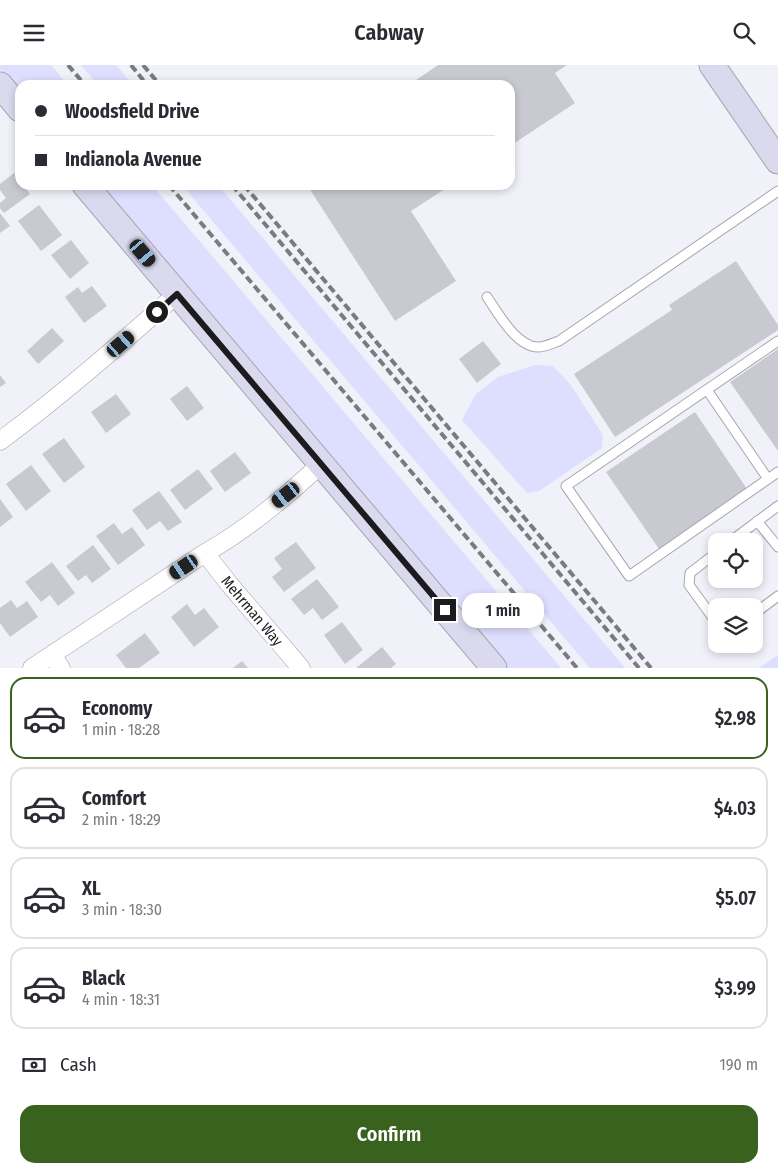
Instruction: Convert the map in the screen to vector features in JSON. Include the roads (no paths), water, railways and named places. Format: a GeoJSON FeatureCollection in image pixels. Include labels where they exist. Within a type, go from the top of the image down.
{"type":"FeatureCollection","features":[{"type":"Feature","properties":{"kind":"main road"},"geometry":{"type":"LineString","coordinates":[[712,65],[778,161]]}},
{"type":"Feature","properties":{"kind":"main road"},"geometry":{"type":"LineString","coordinates":[[0,85],[15,103]]}},
{"type":"Feature","properties":{"kind":"main road"},"geometry":{"type":"LineString","coordinates":[[89,190],[494,668]]}},
{"type":"Feature","properties":{"kind":"street"},"geometry":{"type":"LineString","coordinates":[[0,441],[108,355],[177,294]]}},
{"type":"Feature","properties":{"kind":"street"},"geometry":{"type":"LineString","coordinates":[[32,668],[56,661],[205,553],[232,537],[299,485],[322,463]]}},
{"type":"Feature","properties":{"kind":"street","name":"Mehrman Way"},"geometry":{"type":"LineString","coordinates":[[205,553],[301,668]]}},
{"type":"Feature","properties":{"kind":"lane"},"geometry":{"type":"LineString","coordinates":[[487,297],[506,324],[523,343],[539,347],[558,341],[778,191]]}},
{"type":"Feature","properties":{"kind":"lane"},"geometry":{"type":"LineString","coordinates":[[778,341],[566,485],[630,576],[778,472]]}},
{"type":"Feature","properties":{"kind":"lane"},"geometry":{"type":"LineString","coordinates":[[706,390],[768,479]]}},
{"type":"Feature","properties":{"kind":"lane"},"geometry":{"type":"LineString","coordinates":[[741,533],[778,506]]}},
{"type":"Feature","properties":{"kind":"lane"},"geometry":{"type":"LineString","coordinates":[[757,521],[778,547]]}},
{"type":"Feature","properties":{"kind":"lane"},"geometry":{"type":"LineString","coordinates":[[708,559],[690,573],[689,585],[708,611]]}},
{"type":"Feature","properties":{"kind":"lane"},"geometry":{"type":"LineString","coordinates":[[763,607],[778,596]]}},
{"type":"Feature","properties":{"kind":"railway"},"geometry":{"type":"LineString","coordinates":[[68,65],[81,80]]}},
{"type":"Feature","properties":{"kind":"railway"},"geometry":{"type":"LineString","coordinates":[[131,65],[143,80]]}},
{"type":"Feature","properties":{"kind":"railway"},"geometry":{"type":"LineString","coordinates":[[143,65],[156,80]]}},
{"type":"Feature","properties":{"kind":"railway"},"geometry":{"type":"LineString","coordinates":[[173,190],[577,668]]}},
{"type":"Feature","properties":{"kind":"railway"},"geometry":{"type":"LineString","coordinates":[[236,190],[639,668]]}},
{"type":"Feature","properties":{"kind":"railway"},"geometry":{"type":"LineString","coordinates":[[248,190],[651,668]]}}]}
